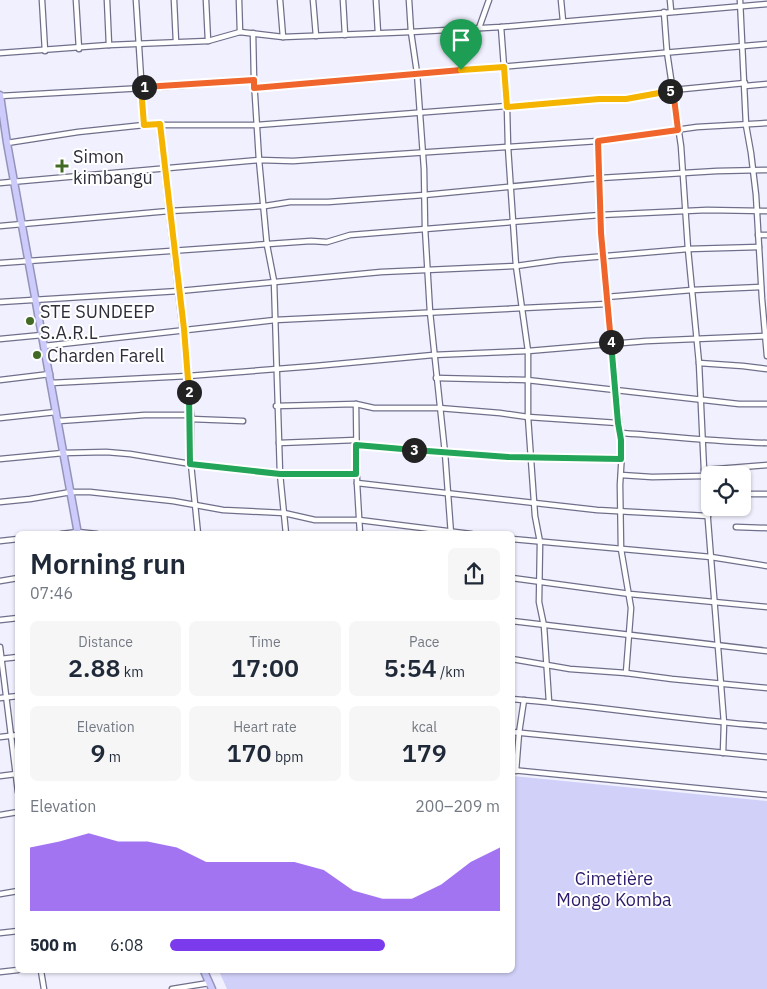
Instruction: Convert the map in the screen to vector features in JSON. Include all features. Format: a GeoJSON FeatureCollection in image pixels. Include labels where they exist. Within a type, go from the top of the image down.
{"type":"FeatureCollection","features":[{"type":"Feature","properties":{"kind":"highway"},"geometry":{"type":"LineString","coordinates":[[0,95],[7,143],[59,420],[63,453],[78,531]]}},
{"type":"Feature","properties":{"kind":"highway"},"geometry":{"type":"LineString","coordinates":[[205,973],[210,986]]}},
{"type":"Feature","properties":{"kind":"street"},"geometry":{"type":"LineString","coordinates":[[42,0],[45,51]]}},
{"type":"Feature","properties":{"kind":"street"},"geometry":{"type":"LineString","coordinates":[[76,0],[79,49]]}},
{"type":"Feature","properties":{"kind":"street"},"geometry":{"type":"LineString","coordinates":[[107,0],[109,46]]}},
{"type":"Feature","properties":{"kind":"street"},"geometry":{"type":"LineString","coordinates":[[136,0],[144,125]]}},
{"type":"Feature","properties":{"kind":"street"},"geometry":{"type":"LineString","coordinates":[[174,0],[176,42]]}},
{"type":"Feature","properties":{"kind":"street"},"geometry":{"type":"LineString","coordinates":[[206,0],[208,41]]}},
{"type":"Feature","properties":{"kind":"street"},"geometry":{"type":"LineString","coordinates":[[239,0],[240,32]]}},
{"type":"Feature","properties":{"kind":"street"},"geometry":{"type":"LineString","coordinates":[[280,0],[283,37]]}},
{"type":"Feature","properties":{"kind":"street"},"geometry":{"type":"LineString","coordinates":[[312,0],[316,36]]}},
{"type":"Feature","properties":{"kind":"street"},"geometry":{"type":"LineString","coordinates":[[343,0],[345,35]]}},
{"type":"Feature","properties":{"kind":"street"},"geometry":{"type":"LineString","coordinates":[[376,0],[378,33]]}},
{"type":"Feature","properties":{"kind":"street"},"geometry":{"type":"LineString","coordinates":[[409,0],[417,73],[433,355],[451,531]]}},
{"type":"Feature","properties":{"kind":"street"},"geometry":{"type":"LineString","coordinates":[[479,28],[489,0]]}},
{"type":"Feature","properties":{"kind":"street"},"geometry":{"type":"LineString","coordinates":[[560,0],[563,21]]}},
{"type":"Feature","properties":{"kind":"street"},"geometry":{"type":"LineString","coordinates":[[670,0],[671,11]]}},
{"type":"Feature","properties":{"kind":"street"},"geometry":{"type":"LineString","coordinates":[[0,53],[208,41],[240,32],[283,37],[501,27],[740,3],[767,4]]}},
{"type":"Feature","properties":{"kind":"street"},"geometry":{"type":"LineString","coordinates":[[740,3],[746,125],[757,211],[767,356]]}},
{"type":"Feature","properties":{"kind":"street"},"geometry":{"type":"LineString","coordinates":[[664,12],[667,52],[683,173],[699,364],[699,398],[704,466]]}},
{"type":"Feature","properties":{"kind":"street"},"geometry":{"type":"LineString","coordinates":[[501,27],[516,266],[528,351],[528,417],[534,502],[540,542],[540,602],[544,626],[549,702]]}},
{"type":"Feature","properties":{"kind":"street"},"geometry":{"type":"LineString","coordinates":[[253,33],[254,88],[267,245],[274,281],[276,406],[286,531]]}},
{"type":"Feature","properties":{"kind":"street"},"geometry":{"type":"LineString","coordinates":[[254,88],[767,44]]}},
{"type":"Feature","properties":{"kind":"street"},"geometry":{"type":"LineString","coordinates":[[0,95],[254,80]]}},
{"type":"Feature","properties":{"kind":"street"},"geometry":{"type":"LineString","coordinates":[[7,143],[78,132],[144,125],[160,124],[195,127],[364,118],[419,112],[599,99],[626,99],[673,90],[767,84]]}},
{"type":"Feature","properties":{"kind":"street"},"geometry":{"type":"LineString","coordinates":[[160,124],[184,329],[191,417],[190,464],[198,531]]}},
{"type":"Feature","properties":{"kind":"street"},"geometry":{"type":"LineString","coordinates":[[0,183],[260,160],[293,161],[598,141],[698,127],[767,124]]}},
{"type":"Feature","properties":{"kind":"street"},"geometry":{"type":"LineString","coordinates":[[598,141],[600,216],[606,298],[620,433],[621,549],[631,608],[626,672]]}},
{"type":"Feature","properties":{"kind":"street"},"geometry":{"type":"LineString","coordinates":[[0,226],[169,211],[264,206],[290,202],[328,202],[424,195],[600,178],[767,170]]}},
{"type":"Feature","properties":{"kind":"street"},"geometry":{"type":"LineString","coordinates":[[0,263],[311,241],[327,242],[350,235],[600,216],[734,210],[767,211]]}},
{"type":"Feature","properties":{"kind":"street"},"geometry":{"type":"LineString","coordinates":[[758,235],[767,235]]}},
{"type":"Feature","properties":{"kind":"street"},"geometry":{"type":"LineString","coordinates":[[0,302],[179,291],[274,281],[428,270],[516,266],[688,249],[759,247]]}},
{"type":"Feature","properties":{"kind":"street"},"geometry":{"type":"LineString","coordinates":[[761,270],[767,269]]}},
{"type":"Feature","properties":{"kind":"street"},"geometry":{"type":"LineString","coordinates":[[606,298],[761,286]]}},
{"type":"Feature","properties":{"kind":"street"},"geometry":{"type":"LineString","coordinates":[[44,346],[275,320],[607,304]]}},
{"type":"Feature","properties":{"kind":"street"},"geometry":{"type":"LineString","coordinates":[[0,339],[42,335]]}},
{"type":"Feature","properties":{"kind":"street"},"geometry":{"type":"LineString","coordinates":[[51,383],[188,376],[433,355],[766,336]]}},
{"type":"Feature","properties":{"kind":"street"},"geometry":{"type":"LineString","coordinates":[[699,364],[767,369]]}},
{"type":"Feature","properties":{"kind":"street"},"geometry":{"type":"LineString","coordinates":[[0,380],[50,374]]}},
{"type":"Feature","properties":{"kind":"street"},"geometry":{"type":"LineString","coordinates":[[436,378],[527,380],[739,404],[767,404]]}},
{"type":"Feature","properties":{"kind":"street"},"geometry":{"type":"LineString","coordinates":[[276,406],[356,404],[383,408],[439,408],[528,417],[618,423]]}},
{"type":"Feature","properties":{"kind":"street"},"geometry":{"type":"LineString","coordinates":[[356,404],[356,474],[360,531]]}},
{"type":"Feature","properties":{"kind":"street"},"geometry":{"type":"LineString","coordinates":[[0,418],[56,412]]}},
{"type":"Feature","properties":{"kind":"street"},"geometry":{"type":"LineString","coordinates":[[59,420],[145,415],[243,421]]}},
{"type":"Feature","properties":{"kind":"street"},"geometry":{"type":"LineString","coordinates":[[620,433],[702,438],[729,442],[767,443]]}},
{"type":"Feature","properties":{"kind":"street"},"geometry":{"type":"LineString","coordinates":[[279,443],[356,442],[444,454],[532,458],[621,459]]}},
{"type":"Feature","properties":{"kind":"street"},"geometry":{"type":"LineString","coordinates":[[0,459],[63,453],[106,452],[280,474],[356,474]]}},
{"type":"Feature","properties":{"kind":"street"},"geometry":{"type":"LineString","coordinates":[[751,467],[767,465]]}},
{"type":"Feature","properties":{"kind":"street"},"geometry":{"type":"LineString","coordinates":[[620,474],[652,477],[701,473]]}},
{"type":"Feature","properties":{"kind":"street"},"geometry":{"type":"LineString","coordinates":[[357,483],[597,510],[701,516]]}},
{"type":"Feature","properties":{"kind":"street"},"geometry":{"type":"LineString","coordinates":[[0,502],[71,492],[122,495],[173,501],[223,510],[284,514],[315,520],[359,520],[443,531]]}},
{"type":"Feature","properties":{"kind":"street"},"geometry":{"type":"LineString","coordinates":[[751,494],[767,494]]}},
{"type":"Feature","properties":{"kind":"street"},"geometry":{"type":"LineString","coordinates":[[708,516],[716,645],[724,723],[723,753]]}},
{"type":"Feature","properties":{"kind":"street"},"geometry":{"type":"LineString","coordinates":[[736,527],[767,528]]}},
{"type":"Feature","properties":{"kind":"street"},"geometry":{"type":"LineString","coordinates":[[0,541],[15,539]]}},
{"type":"Feature","properties":{"kind":"street"},"geometry":{"type":"LineString","coordinates":[[515,539],[711,557],[767,566]]}},
{"type":"Feature","properties":{"kind":"street"},"geometry":{"type":"LineString","coordinates":[[0,581],[15,578]]}},
{"type":"Feature","properties":{"kind":"street"},"geometry":{"type":"LineString","coordinates":[[515,579],[630,594],[767,607]]}},
{"type":"Feature","properties":{"kind":"street"},"geometry":{"type":"LineString","coordinates":[[0,620],[15,618]]}},
{"type":"Feature","properties":{"kind":"street"},"geometry":{"type":"LineString","coordinates":[[515,621],[767,650]]}},
{"type":"Feature","properties":{"kind":"street"},"geometry":{"type":"LineString","coordinates":[[0,647],[3,698],[15,768]]}},
{"type":"Feature","properties":{"kind":"street"},"geometry":{"type":"LineString","coordinates":[[1,659],[15,657]]}},
{"type":"Feature","properties":{"kind":"street"},"geometry":{"type":"LineString","coordinates":[[515,660],[594,671],[626,672],[767,688]]}},
{"type":"Feature","properties":{"kind":"street"},"geometry":{"type":"LineString","coordinates":[[515,699],[724,723],[767,726]]}},
{"type":"Feature","properties":{"kind":"street"},"geometry":{"type":"LineString","coordinates":[[515,763],[524,700]]}},
{"type":"Feature","properties":{"kind":"street"},"geometry":{"type":"LineString","coordinates":[[515,732],[767,758]]}},
{"type":"Feature","properties":{"kind":"street"},"geometry":{"type":"LineString","coordinates":[[0,737],[15,735]]}},
{"type":"Feature","properties":{"kind":"street"},"geometry":{"type":"LineString","coordinates":[[515,770],[767,795]]}},
{"type":"Feature","properties":{"kind":"street"},"geometry":{"type":"LineString","coordinates":[[0,776],[15,774]]}},
{"type":"Feature","properties":{"kind":"street"},"geometry":{"type":"LineString","coordinates":[[0,815],[15,812]]}},
{"type":"Feature","properties":{"kind":"street"},"geometry":{"type":"LineString","coordinates":[[0,894],[15,892]]}},
{"type":"Feature","properties":{"kind":"street"},"geometry":{"type":"LineString","coordinates":[[0,933],[15,931]]}},
{"type":"Feature","properties":{"kind":"street"},"geometry":{"type":"LineString","coordinates":[[0,972],[15,970]]}},
{"type":"Feature","properties":{"kind":"street"},"geometry":{"type":"LineString","coordinates":[[41,973],[44,989]]}},
{"type":"Feature","properties":{"kind":"street"},"geometry":{"type":"LineString","coordinates":[[172,989],[210,986]]}},
{"type":"Feature","properties":{"kind":"green space","name":"Cimetière Mongo Komba"},"geometry":{"type":"Polygon","coordinates":[[[515,776],[767,801],[767,989],[227,989],[220,973],[515,973],[515,776]]]}},
{"type":"Feature","properties":{"kind":"place","name":"Simon kimbangu"},"geometry":{"type":"Point","coordinates":[62,166]}},
{"type":"Feature","properties":{"kind":"place","name":"STE SUNDEEP S.A.R.L"},"geometry":{"type":"Point","coordinates":[30,321]}},
{"type":"Feature","properties":{"kind":"place","name":"Charden Farell"},"geometry":{"type":"Point","coordinates":[37,355]}},
{"type":"Feature","properties":{"kind":"route"},"geometry":{"type":"LineString","coordinates":[[504,67],[507,107],[599,99],[626,99],[673,90],[678,130],[598,141],[601,233],[622,451],[621,459],[444,454],[356,445],[356,474],[280,474],[190,464],[191,415],[184,329],[160,124],[144,125],[141,87],[254,80],[254,88],[461,70],[504,67]]}}]}
